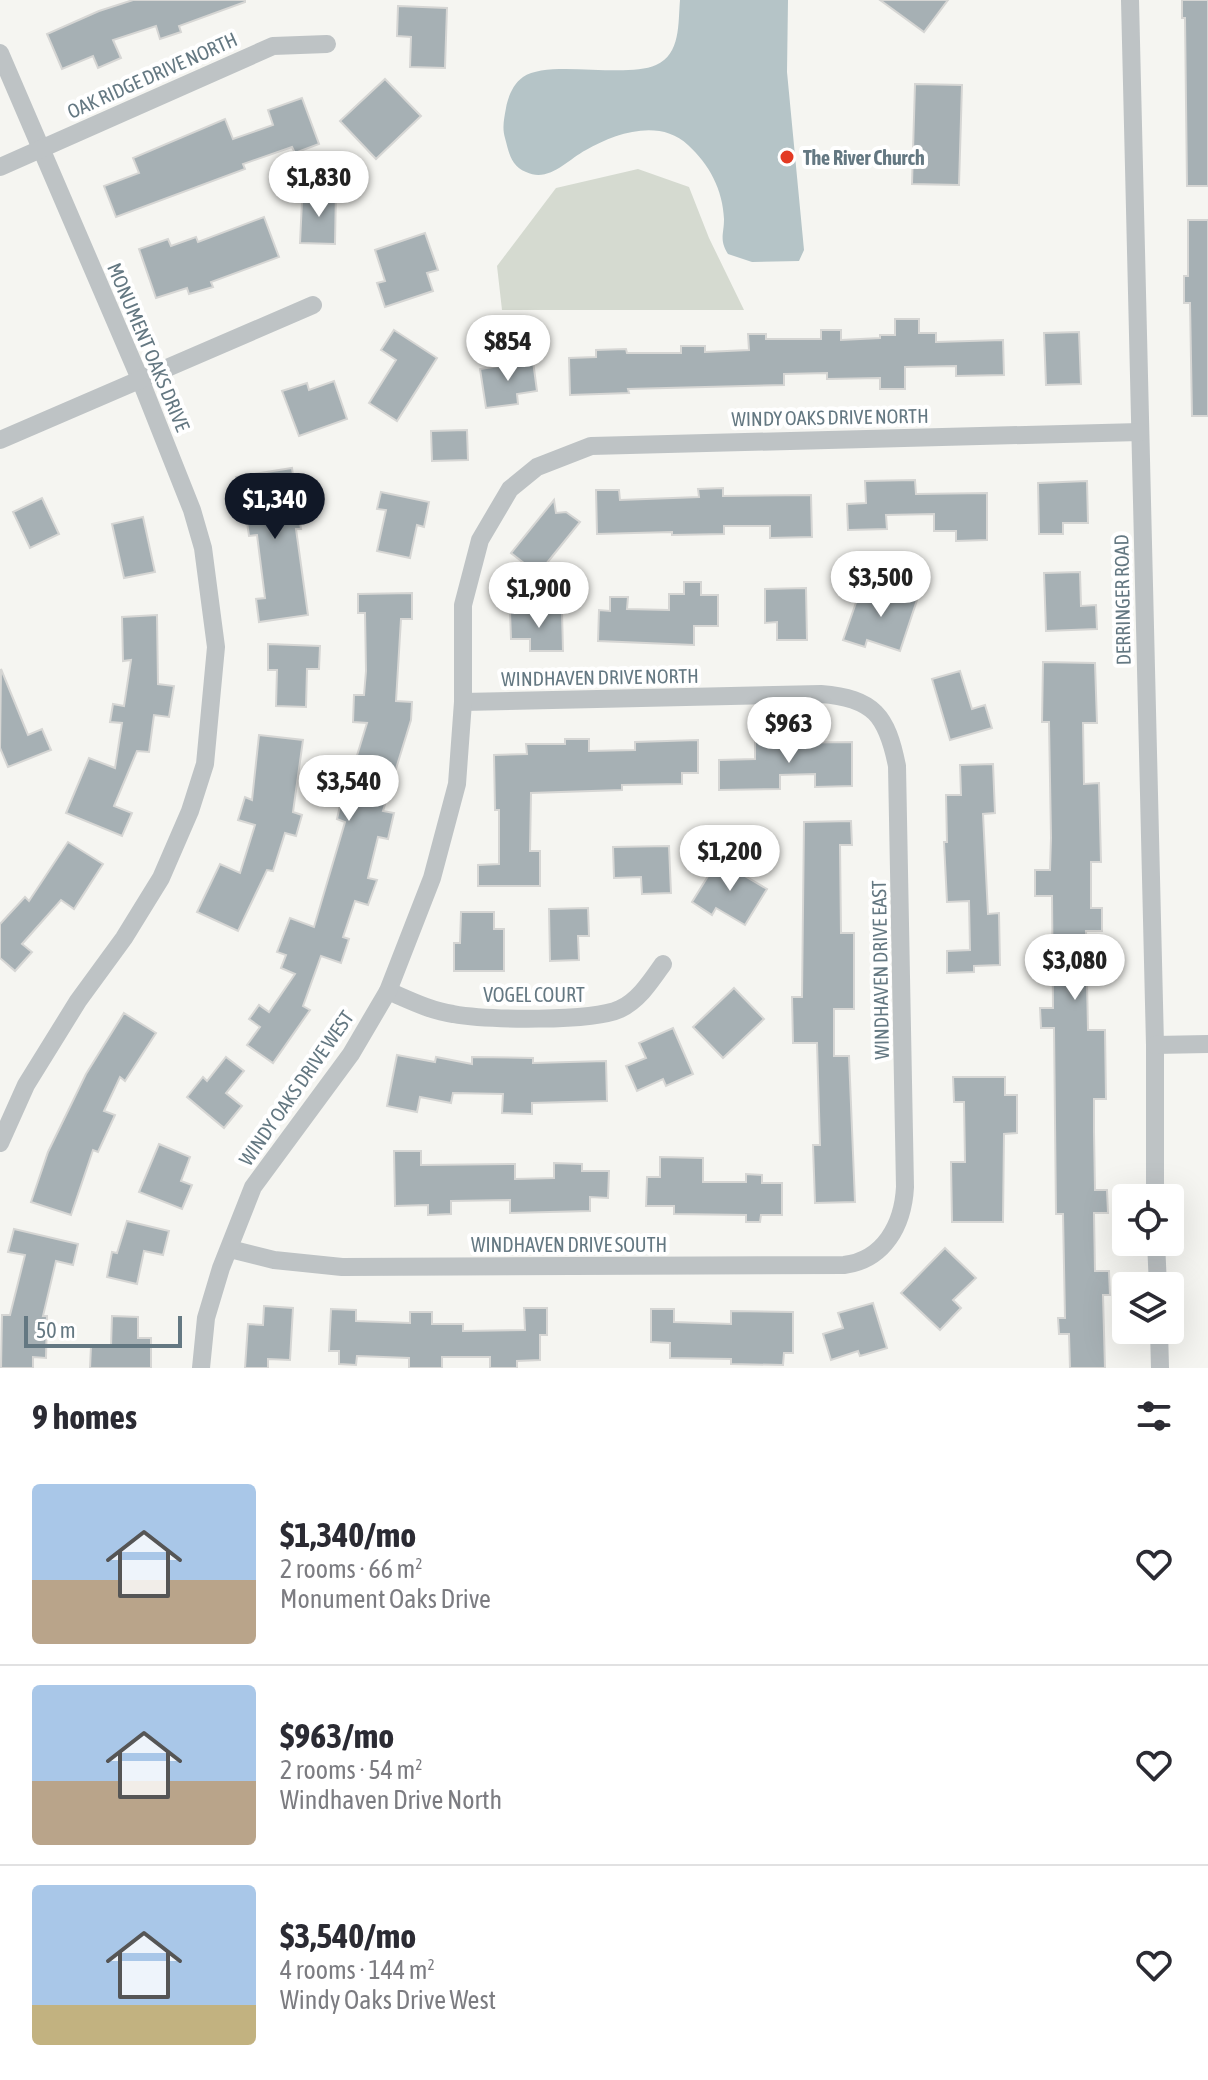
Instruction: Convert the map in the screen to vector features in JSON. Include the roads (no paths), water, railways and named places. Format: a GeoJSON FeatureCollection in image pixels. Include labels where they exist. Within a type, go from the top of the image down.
{"type":"FeatureCollection","features":[{"type":"Feature","properties":{"kind":"street","name":"DERRINGER ROAD"},"geometry":{"type":"LineString","coordinates":[[1130,0],[1155,1045],[1155,1184]]}},
{"type":"Feature","properties":{"kind":"street","name":"OAK RIDGE DRIVE NORTH"},"geometry":{"type":"LineString","coordinates":[[0,167],[273,46],[327,44]]}},
{"type":"Feature","properties":{"kind":"street","name":"MONUMENT OAKS DRIVE"},"geometry":{"type":"LineString","coordinates":[[0,53],[140,379],[192,510],[203,548],[216,647],[205,764],[190,811],[161,878],[26,1085],[0,1143]]}},
{"type":"Feature","properties":{"kind":"street"},"geometry":{"type":"LineString","coordinates":[[0,440],[313,305]]}},
{"type":"Feature","properties":{"kind":"street","name":"WINDY OAKS DRIVE NORTH"},"geometry":{"type":"LineString","coordinates":[[527,474],[537,467],[591,446],[1140,432]]}},
{"type":"Feature","properties":{"kind":"street","name":"WINDY OAKS DRIVE WEST"},"geometry":{"type":"LineString","coordinates":[[201,1368],[206,1318],[253,1187],[351,1054],[388,991],[432,878],[457,784],[463,702],[463,605],[469,573],[493,514],[510,489],[527,474]]}},
{"type":"Feature","properties":{"kind":"street","name":"WINDHAVEN DRIVE NORTH"},"geometry":{"type":"LineString","coordinates":[[463,702],[821,694],[848,696],[875,714]]}},
{"type":"Feature","properties":{"kind":"street","name":"WINDHAVEN DRIVE EAST"},"geometry":{"type":"LineString","coordinates":[[875,714],[886,724],[897,766],[905,1187],[897,1230]]}},
{"type":"Feature","properties":{"kind":"street","name":"VOGEL COURT"},"geometry":{"type":"LineString","coordinates":[[388,991],[453,1014],[603,1016],[623,1008],[641,994],[663,964]]}},
{"type":"Feature","properties":{"kind":"street"},"geometry":{"type":"LineString","coordinates":[[1155,1045],[1208,1044]]}},
{"type":"Feature","properties":{"kind":"street","name":"WINDHAVEN DRIVE SOUTH"},"geometry":{"type":"LineString","coordinates":[[230,1249],[274,1260],[342,1267],[844,1265],[860,1263],[897,1230]]}},
{"type":"Feature","properties":{"kind":"street"},"geometry":{"type":"LineString","coordinates":[[1159,1344],[1160,1368]]}},
{"type":"Feature","properties":{"kind":"place","name":"The River Church"},"geometry":{"type":"Point","coordinates":[787,157]}}]}
